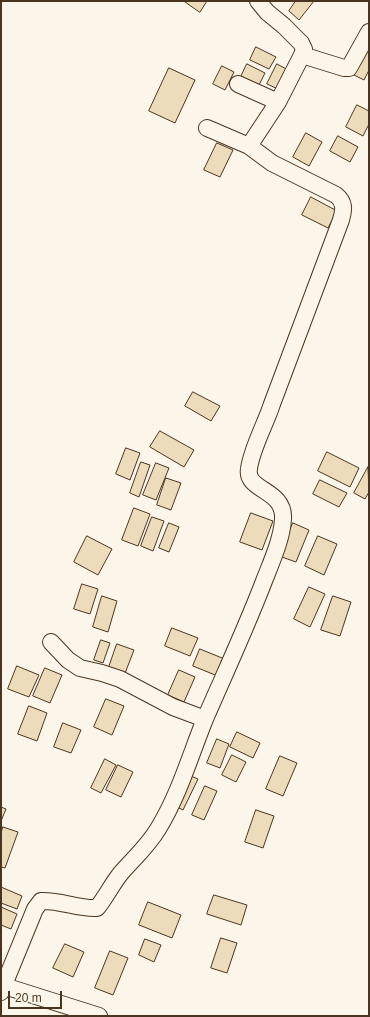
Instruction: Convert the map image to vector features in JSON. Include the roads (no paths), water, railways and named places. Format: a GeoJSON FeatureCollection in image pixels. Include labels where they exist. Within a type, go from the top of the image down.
{"type":"FeatureCollection","features":[{"type":"Feature","properties":{"kind":"street"},"geometry":{"type":"LineString","coordinates":[[249,146],[278,102],[304,49],[301,43],[267,12],[258,1]]}},
{"type":"Feature","properties":{"kind":"street"},"geometry":{"type":"LineString","coordinates":[[302,55],[344,68],[349,68],[369,32]]}},
{"type":"Feature","properties":{"kind":"street"},"geometry":{"type":"LineString","coordinates":[[238,84],[278,102]]}},
{"type":"Feature","properties":{"kind":"street"},"geometry":{"type":"LineString","coordinates":[[99,1016],[2,988],[35,909],[41,901],[52,900],[97,908],[122,872],[151,840],[173,800],[259,594],[281,533],[283,510],[268,491],[255,485],[249,478],[248,471],[250,461],[268,418],[343,212],[342,201],[336,195],[272,163],[249,146],[207,128]]}},
{"type":"Feature","properties":{"kind":"street"},"geometry":{"type":"LineString","coordinates":[[51,642],[68,660],[80,668],[120,679],[173,707],[206,719]]}}]}
